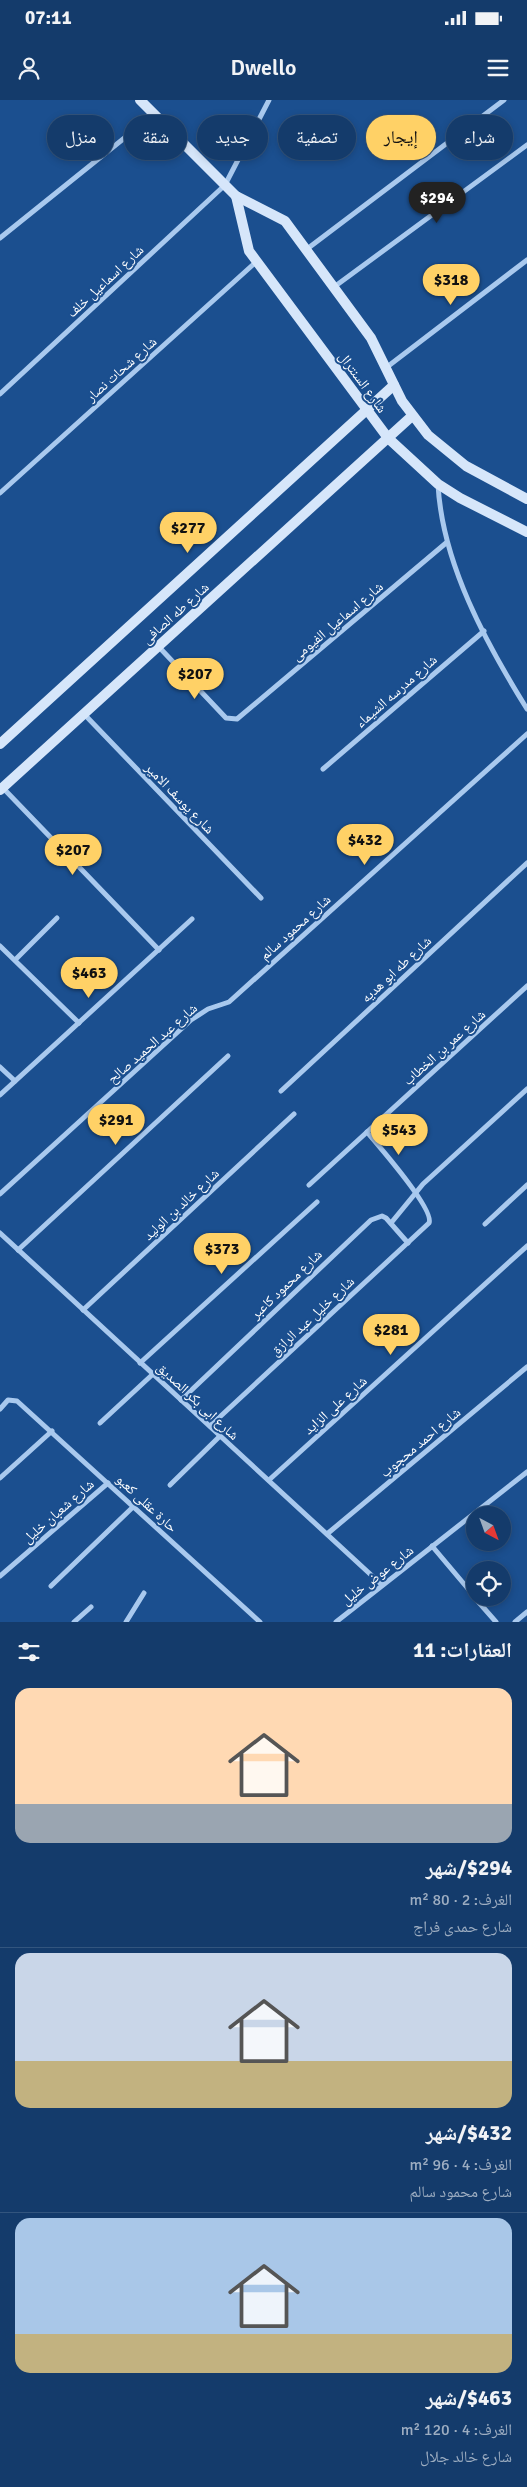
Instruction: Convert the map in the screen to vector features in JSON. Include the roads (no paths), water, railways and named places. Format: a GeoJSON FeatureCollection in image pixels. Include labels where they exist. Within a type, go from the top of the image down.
{"type":"FeatureCollection","features":[{"type":"Feature","properties":{"kind":"street","name":"شارع السنترال"},"geometry":{"type":"LineString","coordinates":[[140,100],[153,115]]}},
{"type":"Feature","properties":{"kind":"street","name":"شارع اسماعيل خلف"},"geometry":{"type":"LineString","coordinates":[[0,394],[225,185],[269,100]]}},
{"type":"Feature","properties":{"kind":"street"},"geometry":{"type":"LineString","coordinates":[[307,249],[504,100]]}},
{"type":"Feature","properties":{"kind":"street"},"geometry":{"type":"LineString","coordinates":[[0,238],[124,138]]}},
{"type":"Feature","properties":{"kind":"street"},"geometry":{"type":"LineString","coordinates":[[334,287],[527,145]]}},
{"type":"Feature","properties":{"kind":"street","name":"شارع السنترال"},"geometry":{"type":"LineString","coordinates":[[187,148],[236,196],[285,221],[371,338],[412,416],[446,452],[466,466],[527,499]]}},
{"type":"Feature","properties":{"kind":"street","name":"شارع السنترال"},"geometry":{"type":"LineString","coordinates":[[236,196],[249,251],[388,438],[438,484],[460,498],[527,532]]}},
{"type":"Feature","properties":{"kind":"street"},"geometry":{"type":"LineString","coordinates":[[387,367],[527,260]]}},
{"type":"Feature","properties":{"kind":"street","name":"شارع شحات نصار"},"geometry":{"type":"LineString","coordinates":[[0,493],[258,261]]}},
{"type":"Feature","properties":{"kind":"street","name":"شارع طه الصافى"},"geometry":{"type":"LineString","coordinates":[[0,744],[394,384]]}},
{"type":"Feature","properties":{"kind":"street","name":"شارع طه الصافى"},"geometry":{"type":"LineString","coordinates":[[1,789],[412,416]]}},
{"type":"Feature","properties":{"kind":"street"},"geometry":{"type":"LineString","coordinates":[[438,484],[439,507],[446,543],[484,630],[525,700],[527,709]]}},
{"type":"Feature","properties":{"kind":"street","name":"شارع اسماعيل الفيومى"},"geometry":{"type":"LineString","coordinates":[[158,646],[226,718],[231,720],[241,716],[446,543]]}},
{"type":"Feature","properties":{"kind":"street","name":"شارع مدرسه الشيماء"},"geometry":{"type":"LineString","coordinates":[[323,769],[484,630]]}},
{"type":"Feature","properties":{"kind":"street","name":"شارع يوسف الامير"},"geometry":{"type":"LineString","coordinates":[[84,714],[260,898]]}},
{"type":"Feature","properties":{"kind":"street","name":"شارع محمود سالم"},"geometry":{"type":"LineString","coordinates":[[208,1009],[229,1002],[527,734]]}},
{"type":"Feature","properties":{"kind":"street"},"geometry":{"type":"LineString","coordinates":[[1,789],[159,950]]}},
{"type":"Feature","properties":{"kind":"street","name":"شارع طه ابو هديه"},"geometry":{"type":"LineString","coordinates":[[281,1091],[527,863]]}},
{"type":"Feature","properties":{"kind":"street"},"geometry":{"type":"LineString","coordinates":[[14,960],[57,918]]}},
{"type":"Feature","properties":{"kind":"street"},"geometry":{"type":"LineString","coordinates":[[0,1094],[192,919]]}},
{"type":"Feature","properties":{"kind":"street"},"geometry":{"type":"LineString","coordinates":[[0,946],[78,1023]]}},
{"type":"Feature","properties":{"kind":"street","name":"شارع عمر بن الخطاب"},"geometry":{"type":"LineString","coordinates":[[309,1185],[527,986]]}},
{"type":"Feature","properties":{"kind":"street","name":"شارع عبد الحميد صالح"},"geometry":{"type":"LineString","coordinates":[[0,1194],[191,1020],[208,1009]]}},
{"type":"Feature","properties":{"kind":"street"},"geometry":{"type":"LineString","coordinates":[[18,1250],[228,1056]]}},
{"type":"Feature","properties":{"kind":"street"},"geometry":{"type":"LineString","coordinates":[[0,1067],[15,1081]]}},
{"type":"Feature","properties":{"kind":"street"},"geometry":{"type":"LineString","coordinates":[[408,1242],[391,1223],[415,1193],[527,1089]]}},
{"type":"Feature","properties":{"kind":"street","name":"شارع خالد بن الوليد"},"geometry":{"type":"LineString","coordinates":[[84,1310],[294,1114]]}},
{"type":"Feature","properties":{"kind":"street"},"geometry":{"type":"LineString","coordinates":[[367,1132],[415,1193]]}},
{"type":"Feature","properties":{"kind":"street"},"geometry":{"type":"LineString","coordinates":[[485,1224],[527,1185]]}},
{"type":"Feature","properties":{"kind":"street","name":"شارع خليل عبد الرازق"},"geometry":{"type":"LineString","coordinates":[[210,1426],[429,1223],[430,1217],[415,1193]]}},
{"type":"Feature","properties":{"kind":"street"},"geometry":{"type":"LineString","coordinates":[[140,1363],[317,1202]]}},
{"type":"Feature","properties":{"kind":"street","name":"شارع محمود كاعبر"},"geometry":{"type":"LineString","coordinates":[[181,1400],[365,1224],[382,1216],[391,1223]]}},
{"type":"Feature","properties":{"kind":"street","name":"شارع ابى بكر الصديق"},"geometry":{"type":"LineString","coordinates":[[0,1233],[382,1585]]}},
{"type":"Feature","properties":{"kind":"street","name":"شارع على الزايد"},"geometry":{"type":"LineString","coordinates":[[268,1480],[527,1246]]}},
{"type":"Feature","properties":{"kind":"street","name":"شارع احمد محجوب"},"geometry":{"type":"LineString","coordinates":[[326,1534],[527,1367]]}},
{"type":"Feature","properties":{"kind":"street"},"geometry":{"type":"LineString","coordinates":[[100,1423],[153,1374]]}},
{"type":"Feature","properties":{"kind":"street","name":"حارة عقلى كعبو"},"geometry":{"type":"LineString","coordinates":[[0,1409],[8,1400],[17,1401],[260,1622]]}},
{"type":"Feature","properties":{"kind":"street"},"geometry":{"type":"LineString","coordinates":[[0,1478],[52,1431]]}},
{"type":"Feature","properties":{"kind":"street"},"geometry":{"type":"LineString","coordinates":[[170,1485],[220,1436]]}},
{"type":"Feature","properties":{"kind":"street","name":"شارع عوض خليل"},"geometry":{"type":"LineString","coordinates":[[340,1621],[382,1585],[527,1472]]}},
{"type":"Feature","properties":{"kind":"street","name":"شارع شعبان خليل"},"geometry":{"type":"LineString","coordinates":[[0,1576],[108,1483]]}},
{"type":"Feature","properties":{"kind":"street"},"geometry":{"type":"LineString","coordinates":[[51,1586],[134,1506]]}},
{"type":"Feature","properties":{"kind":"street"},"geometry":{"type":"LineString","coordinates":[[432,1546],[466,1586]]}},
{"type":"Feature","properties":{"kind":"street"},"geometry":{"type":"LineString","coordinates":[[126,1622],[144,1593]]}},
{"type":"Feature","properties":{"kind":"street"},"geometry":{"type":"LineString","coordinates":[[483,1606],[496,1622]]}},
{"type":"Feature","properties":{"kind":"street"},"geometry":{"type":"LineString","coordinates":[[74,1622],[91,1607]]}},
{"type":"Feature","properties":{"kind":"street"},"geometry":{"type":"LineString","coordinates":[[515,1622],[527,1612]]}}]}
